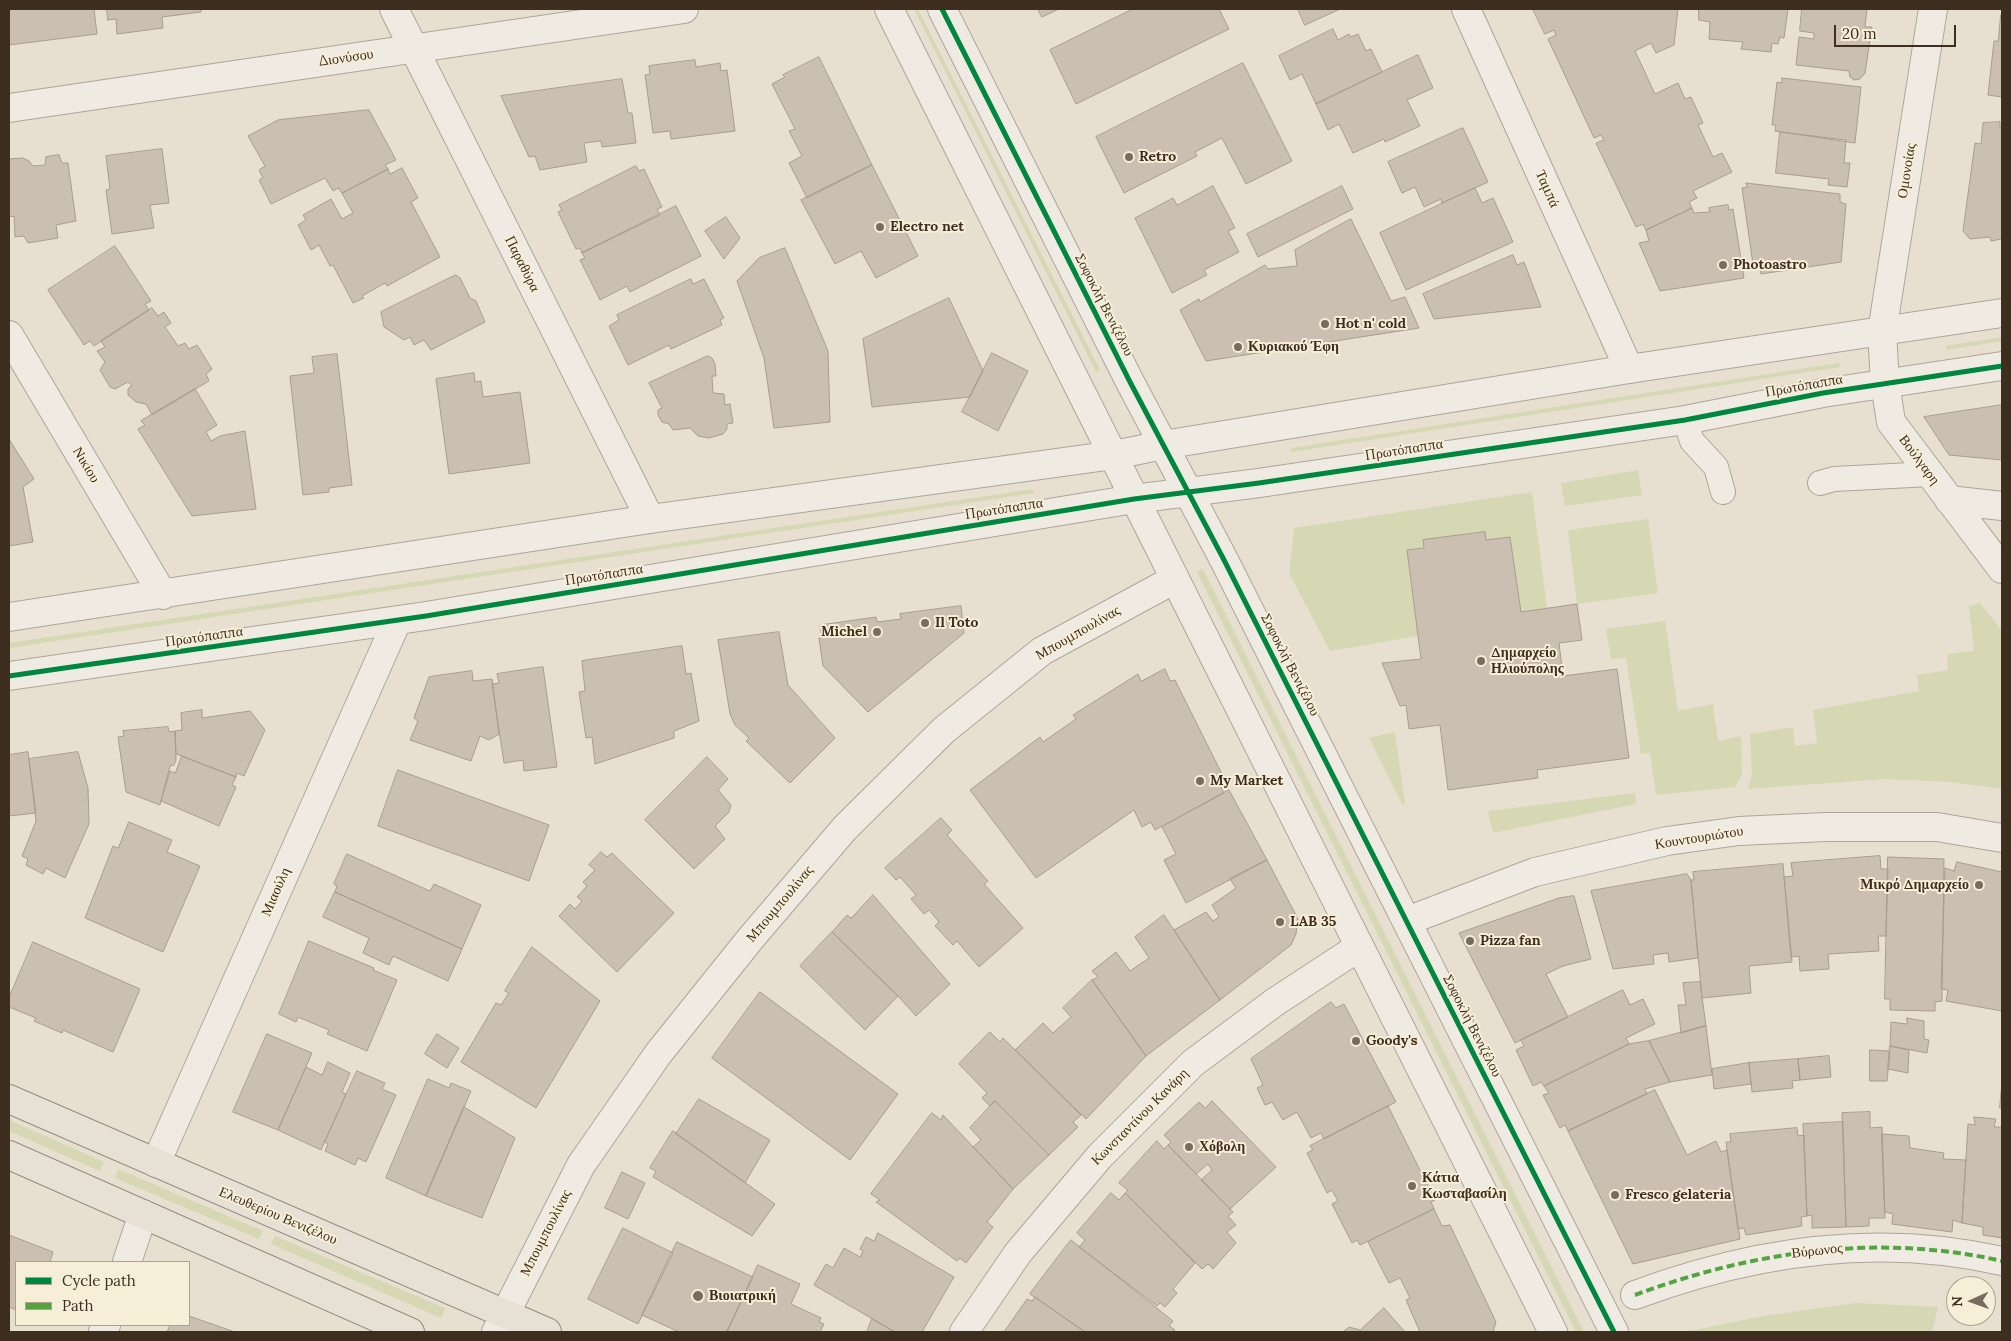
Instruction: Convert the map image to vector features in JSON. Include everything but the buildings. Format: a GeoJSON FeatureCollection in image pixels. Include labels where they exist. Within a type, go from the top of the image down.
{"type":"FeatureCollection","features":[{"type":"Feature","properties":{"kind":"main road","name":"Ελευθερίου Βενιζέλου"},"geometry":{"type":"LineString","coordinates":[[9,1099],[156,1163],[501,1323],[547,1332]]}},
{"type":"Feature","properties":{"kind":"main road"},"geometry":{"type":"LineString","coordinates":[[9,1155],[410,1332]]}},
{"type":"Feature","properties":{"kind":"street","name":"Παραθύρα"},"geometry":{"type":"LineString","coordinates":[[394,9],[650,519]]}},
{"type":"Feature","properties":{"kind":"street","name":"Διονύσου"},"geometry":{"type":"LineString","coordinates":[[9,108],[684,9]]}},
{"type":"Feature","properties":{"kind":"street"},"geometry":{"type":"LineString","coordinates":[[889,9],[1553,1332]]}},
{"type":"Feature","properties":{"kind":"street","name":"Σοφοκλή Βενιζέλου"},"geometry":{"type":"LineString","coordinates":[[942,9],[1163,445],[1190,493],[1614,1332]]}},
{"type":"Feature","properties":{"kind":"street","name":"Ταμπά"},"geometry":{"type":"LineString","coordinates":[[1466,9],[1629,369]]}},
{"type":"Feature","properties":{"kind":"street","name":"Ομονοίας"},"geometry":{"type":"LineString","coordinates":[[1882,332],[1933,9]]}},
{"type":"Feature","properties":{"kind":"street"},"geometry":{"type":"LineString","coordinates":[[9,617],[163,595],[650,519],[1114,454],[1629,369],[2002,313]]}},
{"type":"Feature","properties":{"kind":"street","name":"Βούλγαρη"},"geometry":{"type":"LineString","coordinates":[[1882,332],[1885,383],[1891,422],[2002,569]]}},
{"type":"Feature","properties":{"kind":"street","name":"Νικίου"},"geometry":{"type":"LineString","coordinates":[[9,335],[163,595]]}},
{"type":"Feature","properties":{"kind":"street","name":"Πρωτόπαππα"},"geometry":{"type":"LineString","coordinates":[[9,676],[397,621],[1134,499],[1190,493],[1685,420],[1885,383],[2002,366]]}},
{"type":"Feature","properties":{"kind":"street"},"geometry":{"type":"LineString","coordinates":[[1949,500],[2002,506]]}},
{"type":"Feature","properties":{"kind":"street","name":"Μπουμπουλίνας"},"geometry":{"type":"LineString","coordinates":[[501,1323],[582,1165],[658,1054],[751,938],[845,828],[944,730],[1042,651],[1175,580]]}},
{"type":"Feature","properties":{"kind":"street","name":"Μιαούλη"},"geometry":{"type":"LineString","coordinates":[[156,1163],[397,621]]}},
{"type":"Feature","properties":{"kind":"street","name":"Κουντουριώτου"},"geometry":{"type":"LineString","coordinates":[[1407,922],[1535,872],[1667,841],[1739,831],[1826,827],[1937,827],[2002,838]]}},
{"type":"Feature","properties":{"kind":"street","name":"Κωνσταντίνου Κανάρη"},"geometry":{"type":"LineString","coordinates":[[964,1332],[1018,1253],[1100,1156],[1193,1063],[1275,1002],[1359,947]]}},
{"type":"Feature","properties":{"kind":"street"},"geometry":{"type":"LineString","coordinates":[[126,1261],[142,1214]]}},
{"type":"Feature","properties":{"kind":"street","name":"Βύρωνος"},"geometry":{"type":"LineString","coordinates":[[1635,1295],[1720,1267],[1810,1251],[1867,1246],[1924,1248],[2002,1261]]}},
{"type":"Feature","properties":{"kind":"lane"},"geometry":{"type":"LineString","coordinates":[[1685,420],[1692,441],[1716,467],[1723,492]]}},
{"type":"Feature","properties":{"kind":"lane"},"geometry":{"type":"LineString","coordinates":[[1820,483],[1834,479],[1931,474]]}},
{"type":"Feature","properties":{"kind":"green space"},"geometry":{"type":"Polygon","coordinates":[[[914,9],[918,9],[1100,370],[1096,372],[914,9]]]}},
{"type":"Feature","properties":{"kind":"green space"},"geometry":{"type":"Polygon","coordinates":[[[2002,337],[2002,341],[1947,350],[1946,346],[2002,337]]]}},
{"type":"Feature","properties":{"kind":"green space"},"geometry":{"type":"Polygon","coordinates":[[[1839,363],[1840,367],[1292,452],[1291,448],[1839,363]]]}},
{"type":"Feature","properties":{"kind":"green space"},"geometry":{"type":"Polygon","coordinates":[[[1638,470],[1642,495],[1565,506],[1561,483],[1638,470]]]}},
{"type":"Feature","properties":{"kind":"green space"},"geometry":{"type":"Polygon","coordinates":[[[1033,489],[1034,493],[9,648],[9,643],[1033,489]]]}},
{"type":"Feature","properties":{"kind":"green space"},"geometry":{"type":"Polygon","coordinates":[[[1532,492],[1547,608],[1521,612],[1510,537],[1407,550],[1418,636],[1330,651],[1289,573],[1294,528],[1532,492]]]}},
{"type":"Feature","properties":{"kind":"green space"},"geometry":{"type":"Polygon","coordinates":[[[1648,519],[1658,593],[1577,604],[1568,530],[1648,519]]]}},
{"type":"Feature","properties":{"kind":"green space"},"geometry":{"type":"Polygon","coordinates":[[[1203,569],[1584,1332],[1576,1332],[1197,572],[1203,569]]]}},
{"type":"Feature","properties":{"kind":"green space"},"geometry":{"type":"Polygon","coordinates":[[[1980,603],[2002,631],[2002,789],[1951,782],[1884,779],[1748,789],[1752,774],[1750,734],[1793,727],[1795,746],[1817,743],[1813,710],[1919,691],[1917,675],[1948,670],[1947,654],[1974,651],[1969,606],[1980,603]]]}},
{"type":"Feature","properties":{"kind":"green space"},"geometry":{"type":"Polygon","coordinates":[[[1665,621],[1678,711],[1713,704],[1718,741],[1741,736],[1742,775],[1735,787],[1656,795],[1650,753],[1641,754],[1626,658],[1611,659],[1606,629],[1665,621]]]}},
{"type":"Feature","properties":{"kind":"green space"},"geometry":{"type":"Polygon","coordinates":[[[1395,732],[1405,804],[1402,804],[1369,738],[1395,732]]]}},
{"type":"Feature","properties":{"kind":"green space"},"geometry":{"type":"Polygon","coordinates":[[[1635,793],[1636,804],[1493,833],[1488,811],[1635,793]]]}},
{"type":"Feature","properties":{"kind":"green space"},"geometry":{"type":"Polygon","coordinates":[[[9,1120],[104,1162],[100,1171],[9,1131],[9,1120]]]}},
{"type":"Feature","properties":{"kind":"green space"},"geometry":{"type":"Polygon","coordinates":[[[118,1169],[263,1231],[259,1239],[115,1178],[118,1169]]]}},
{"type":"Feature","properties":{"kind":"green space"},"geometry":{"type":"Polygon","coordinates":[[[275,1236],[445,1308],[441,1318],[271,1244],[275,1236]]]}},
{"type":"Feature","properties":{"kind":"green space"},"geometry":{"type":"Polygon","coordinates":[[[1856,1303],[1938,1307],[1932,1332],[1685,1332],[1763,1316],[1856,1303]]]}},
{"type":"Feature","properties":{"kind":"marked path"},"geometry":{"type":"LineString","coordinates":[[1635,1295],[1725,1267],[1817,1251],[1909,1248],[1956,1253],[2002,1261]]}},
{"type":"Feature","properties":{"kind":"cycle path"},"geometry":{"type":"LineString","coordinates":[[942,9],[1130,382],[1223,558],[1614,1332]]}},
{"type":"Feature","properties":{"kind":"cycle path"},"geometry":{"type":"LineString","coordinates":[[9,676],[426,616],[1134,499],[1259,483],[1685,420],[1823,393],[2002,366]]}},
{"type":"Feature","properties":{"kind":"place","name":"Retro"},"geometry":{"type":"Point","coordinates":[1129,157]}},
{"type":"Feature","properties":{"kind":"place","name":"Electro net"},"geometry":{"type":"Point","coordinates":[880,227]}},
{"type":"Feature","properties":{"kind":"place","name":"Photoastro"},"geometry":{"type":"Point","coordinates":[1723,265]}},
{"type":"Feature","properties":{"kind":"place","name":"Hot n' cold"},"geometry":{"type":"Point","coordinates":[1325,324]}},
{"type":"Feature","properties":{"kind":"place","name":"Κυριακού Έφη"},"geometry":{"type":"Point","coordinates":[1238,347]}},
{"type":"Feature","properties":{"kind":"place","name":"Il Toto"},"geometry":{"type":"Point","coordinates":[925,623]}},
{"type":"Feature","properties":{"kind":"place","name":"Michel"},"geometry":{"type":"Point","coordinates":[877,632]}},
{"type":"Feature","properties":{"kind":"place","name":"Δημαρχείο Ηλιούπολης"},"geometry":{"type":"Point","coordinates":[1481,661]}},
{"type":"Feature","properties":{"kind":"place","name":"My Market"},"geometry":{"type":"Point","coordinates":[1200,781]}},
{"type":"Feature","properties":{"kind":"place","name":"Μικρό Δημαρχείο"},"geometry":{"type":"Point","coordinates":[1979,885]}},
{"type":"Feature","properties":{"kind":"place","name":"LAB 35"},"geometry":{"type":"Point","coordinates":[1280,922]}},
{"type":"Feature","properties":{"kind":"place","name":"Pizza fan"},"geometry":{"type":"Point","coordinates":[1470,941]}},
{"type":"Feature","properties":{"kind":"place","name":"Goody's"},"geometry":{"type":"Point","coordinates":[1356,1041]}},
{"type":"Feature","properties":{"kind":"place","name":"Χόβολη"},"geometry":{"type":"Point","coordinates":[1189,1147]}},
{"type":"Feature","properties":{"kind":"place","name":"Κάτια Κωσταβασίλη"},"geometry":{"type":"Point","coordinates":[1412,1186]}},
{"type":"Feature","properties":{"kind":"place","name":"Fresco gelateria"},"geometry":{"type":"Point","coordinates":[1615,1195]}},
{"type":"Feature","properties":{"kind":"place","name":"Βιοιατρική"},"geometry":{"type":"Point","coordinates":[698,1296]}}]}
